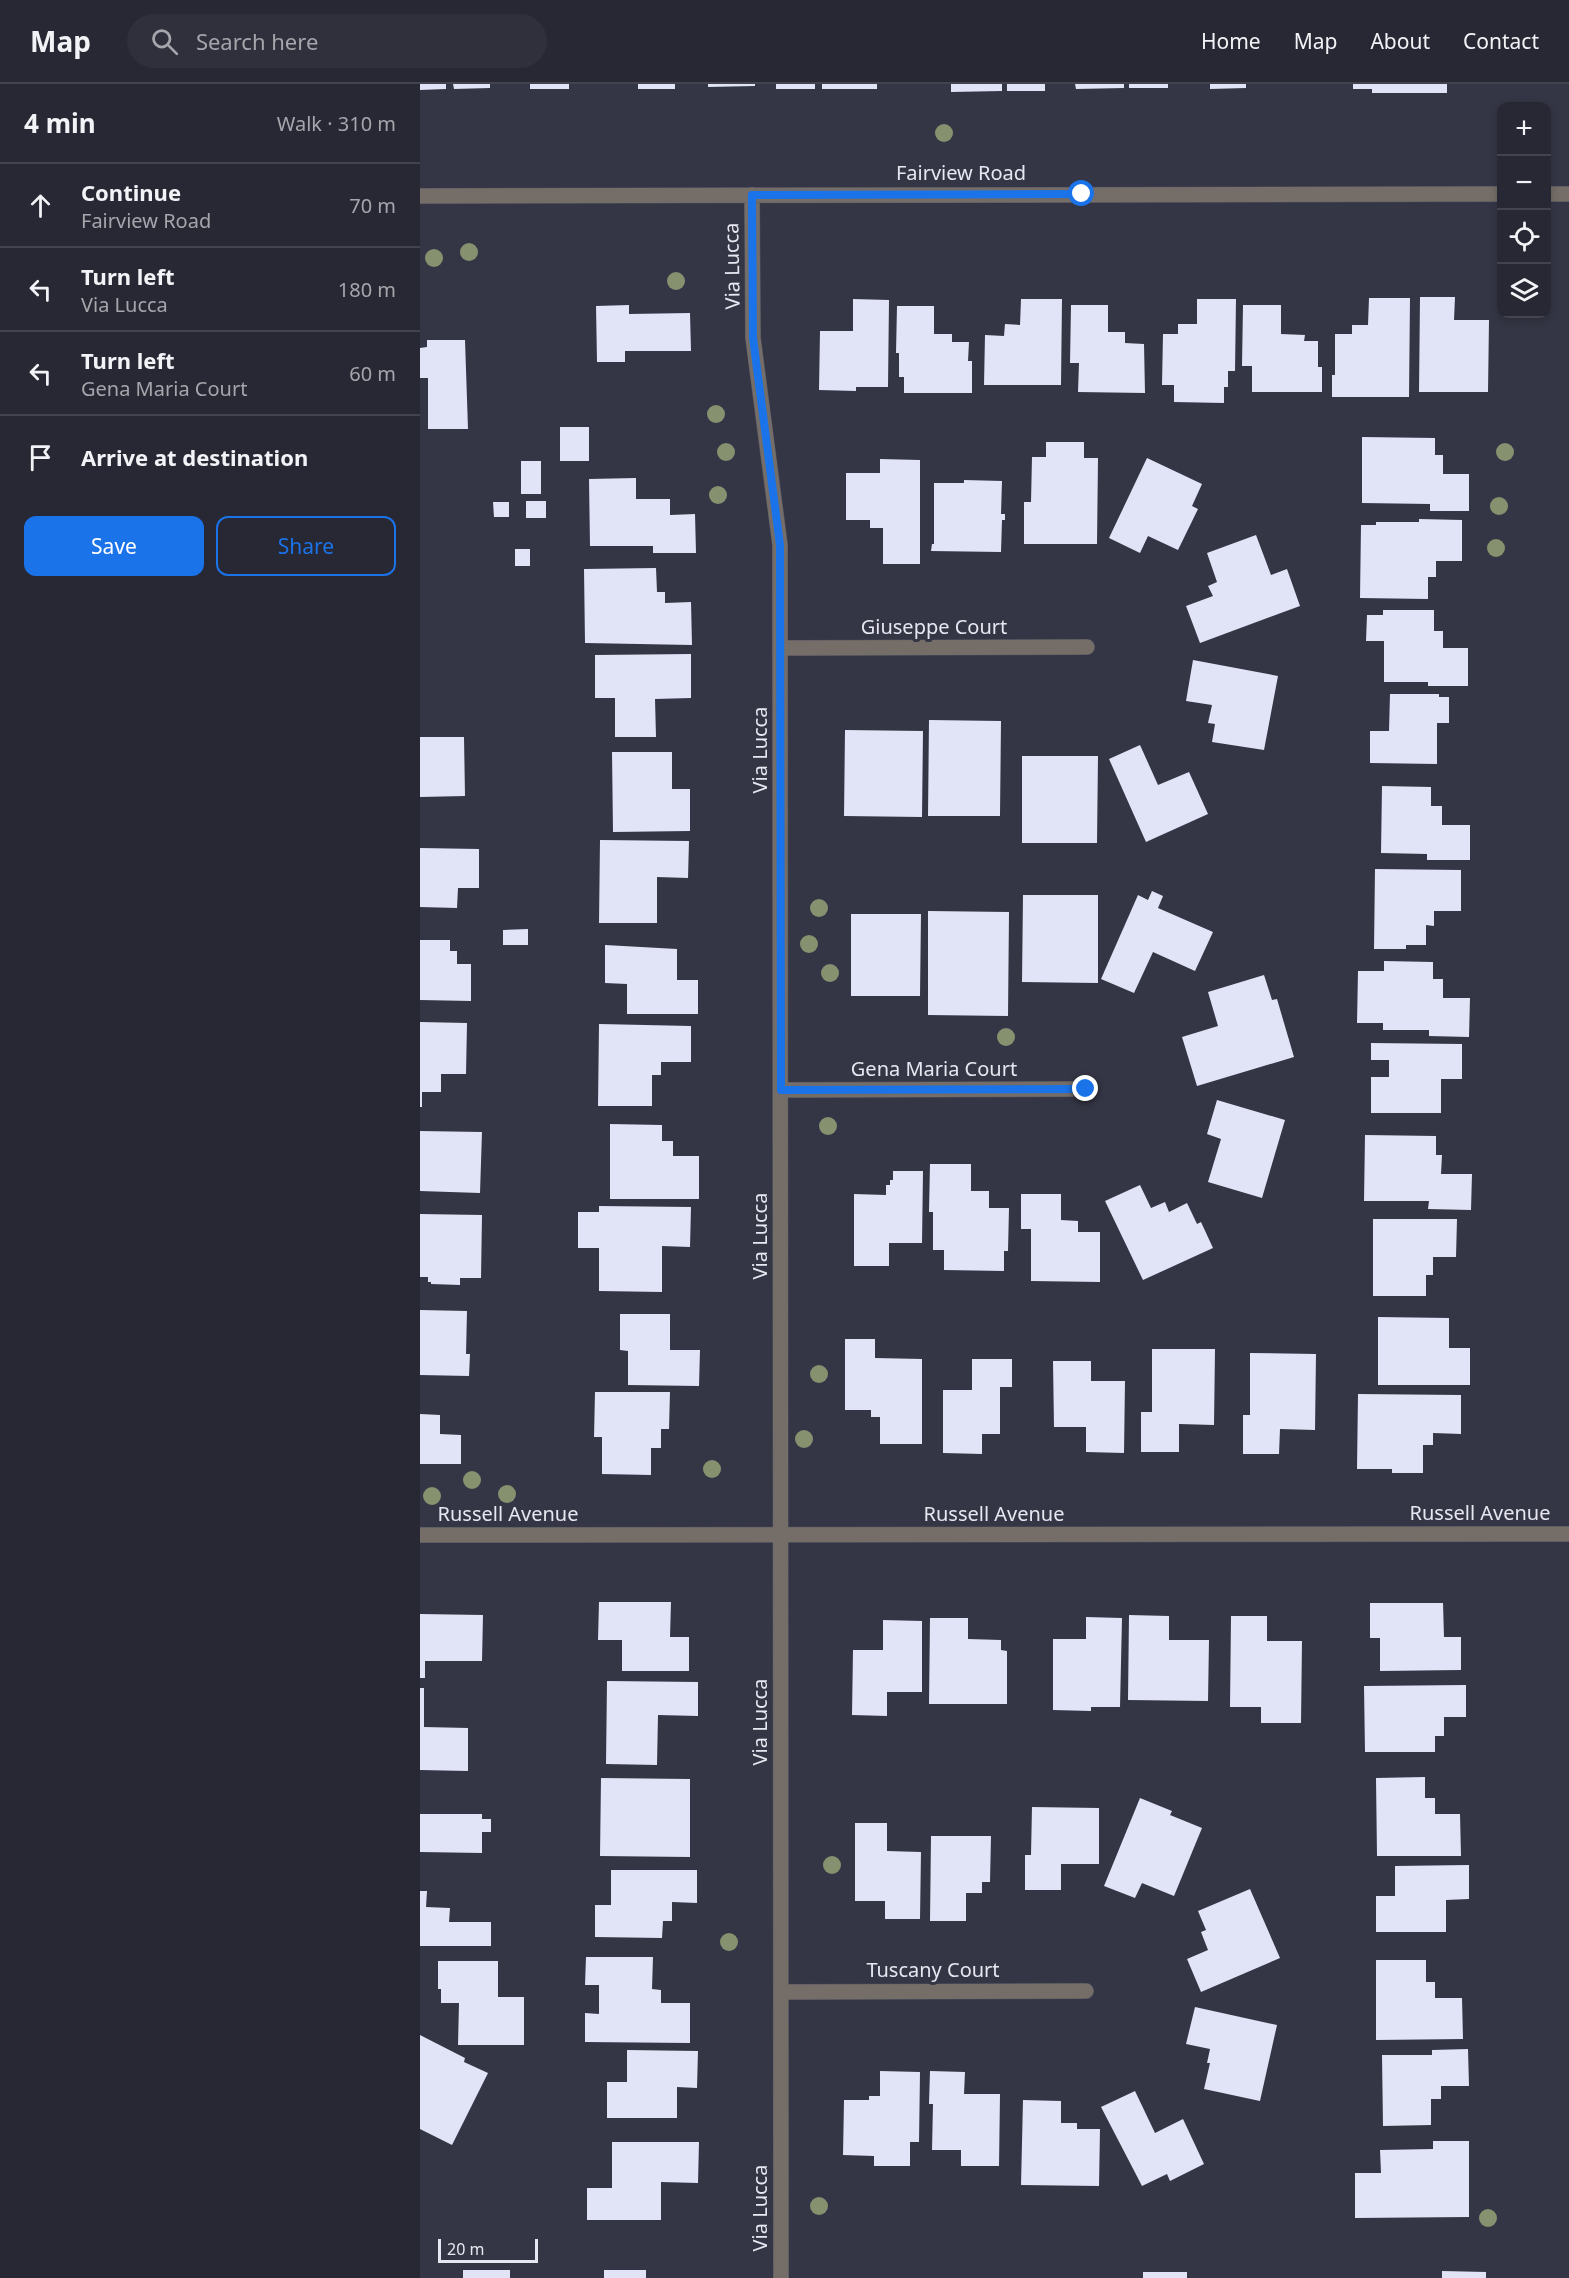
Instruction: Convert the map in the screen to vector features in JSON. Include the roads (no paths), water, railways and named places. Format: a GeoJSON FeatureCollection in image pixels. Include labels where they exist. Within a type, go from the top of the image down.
{"type":"FeatureCollection","features":[{"type":"Feature","properties":{"kind":"street","name":"Fairview Road"},"geometry":{"type":"LineString","coordinates":[[420,196],[1497,194]]}},
{"type":"Feature","properties":{"kind":"street"},"geometry":{"type":"LineString","coordinates":[[1551,194],[1569,194]]}},
{"type":"Feature","properties":{"kind":"street","name":"Via Lucca"},"geometry":{"type":"LineString","coordinates":[[752,195],[753,338],[780,545],[781,2278]]}},
{"type":"Feature","properties":{"kind":"street","name":"Giuseppe Court"},"geometry":{"type":"LineString","coordinates":[[781,648],[1087,647]]}},
{"type":"Feature","properties":{"kind":"street","name":"Gena Maria Court"},"geometry":{"type":"LineString","coordinates":[[781,1090],[1086,1089]]}},
{"type":"Feature","properties":{"kind":"street","name":"Russell Avenue"},"geometry":{"type":"LineString","coordinates":[[420,1536],[1569,1534]]}},
{"type":"Feature","properties":{"kind":"street","name":"Tuscany Court"},"geometry":{"type":"LineString","coordinates":[[781,1992],[1086,1991]]}}]}
